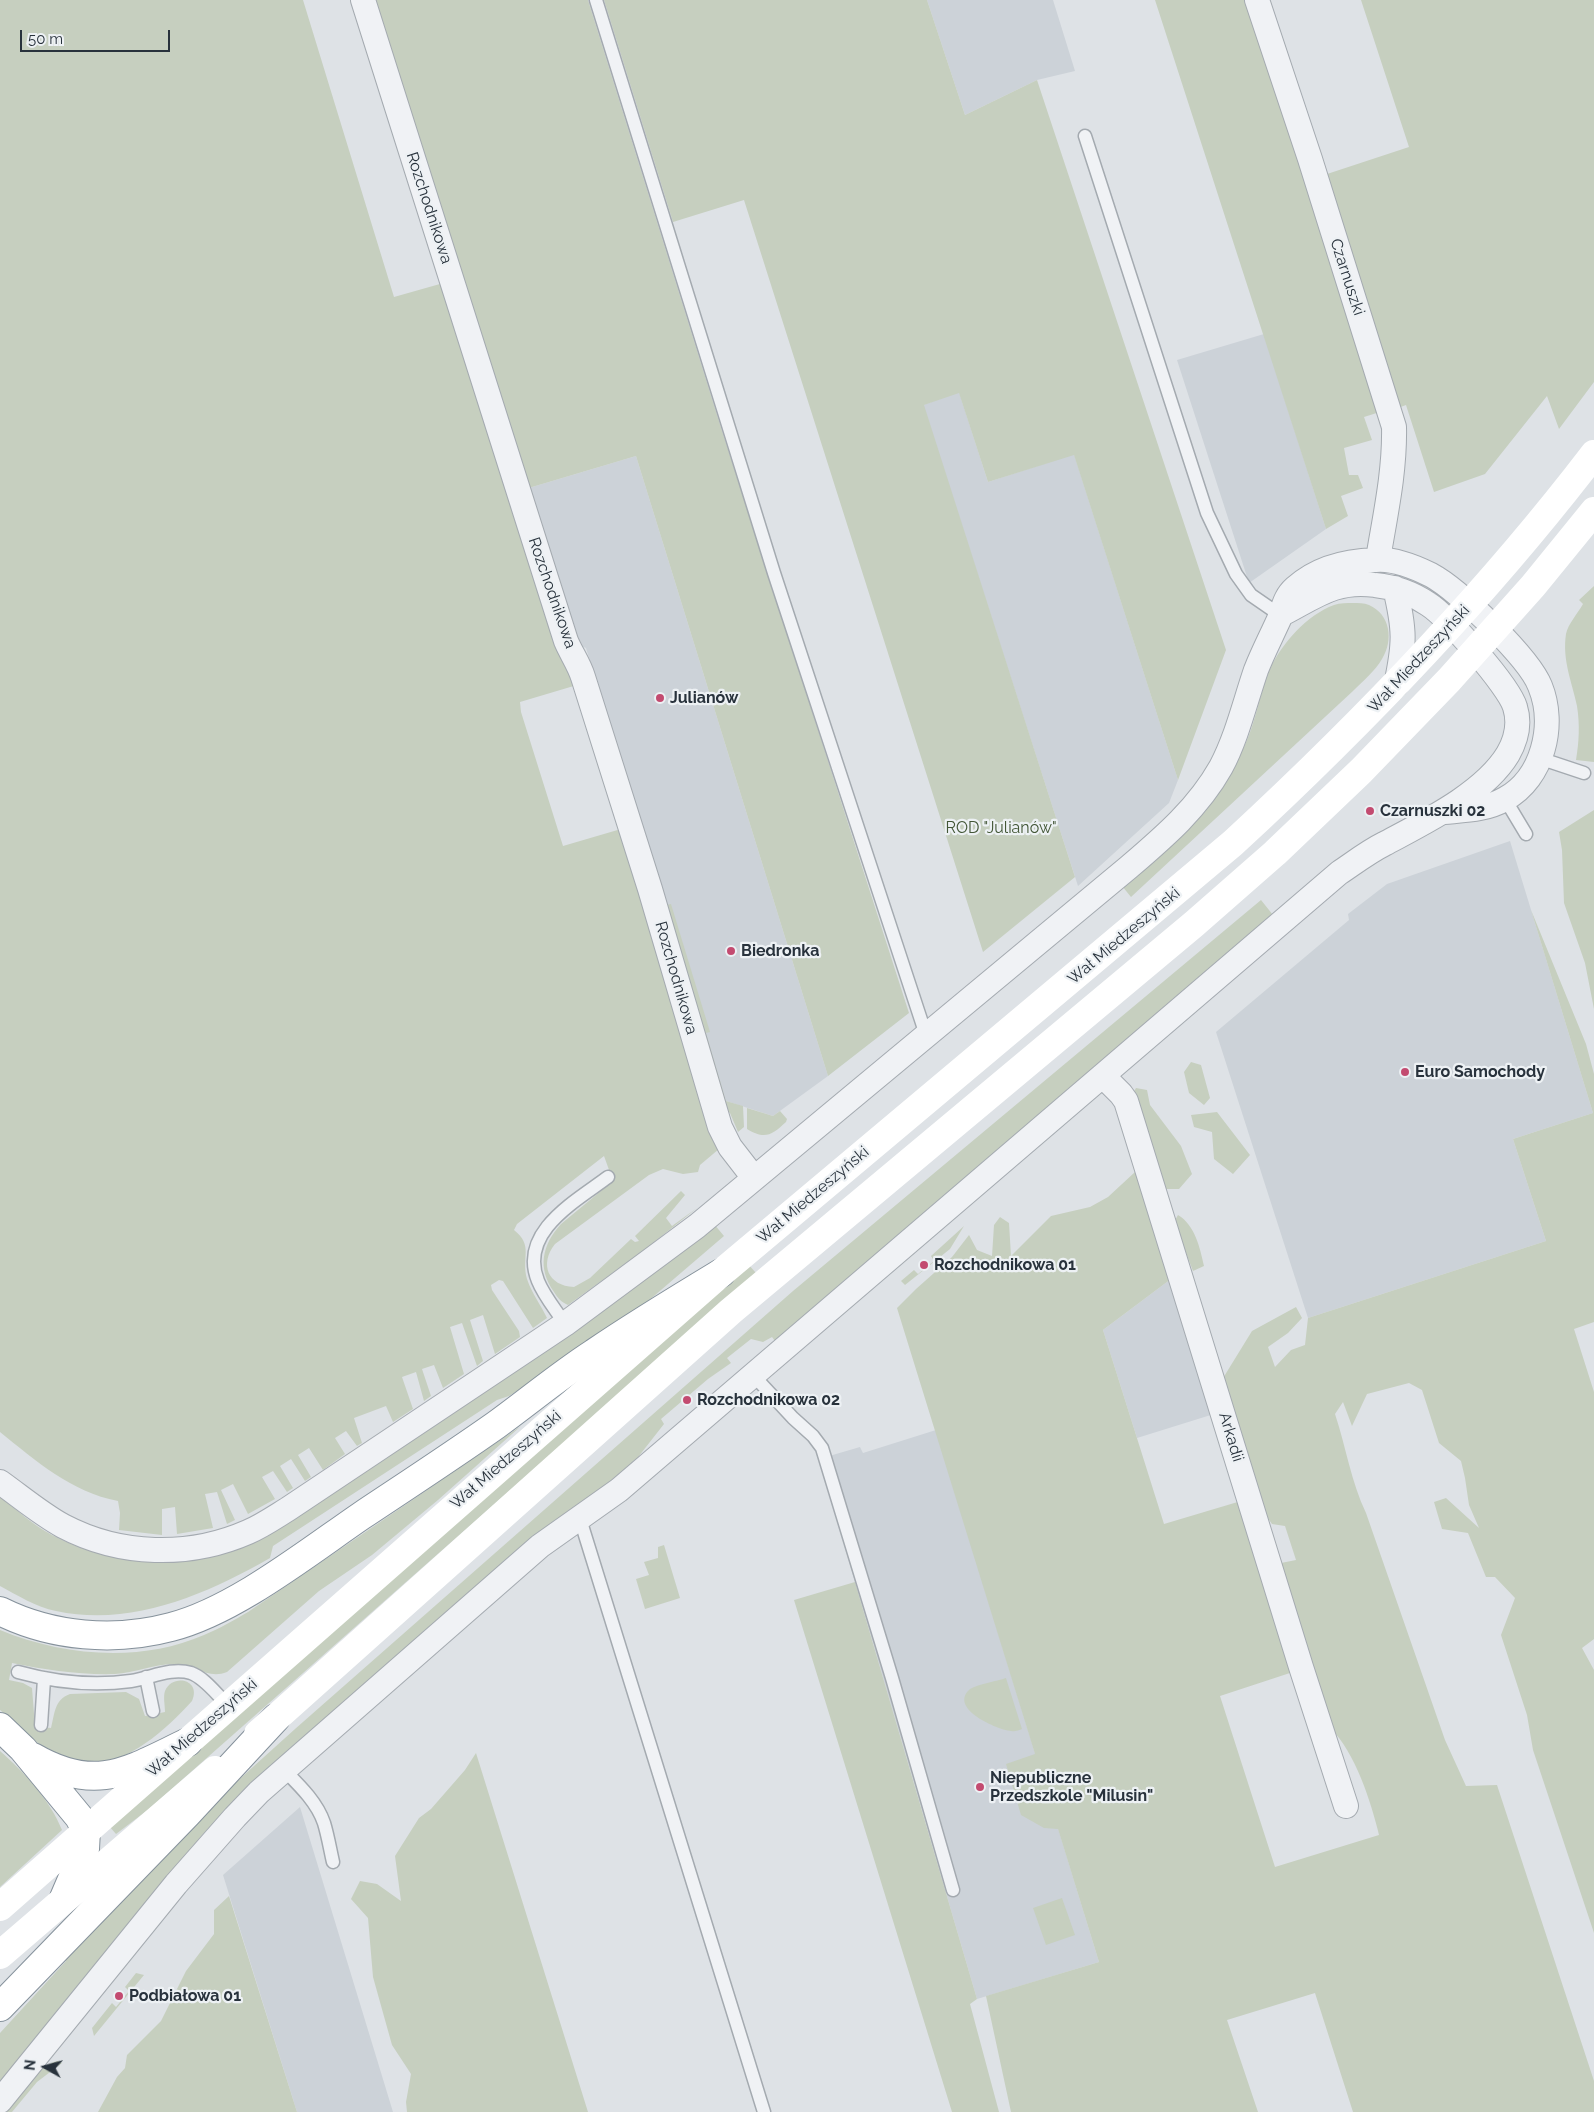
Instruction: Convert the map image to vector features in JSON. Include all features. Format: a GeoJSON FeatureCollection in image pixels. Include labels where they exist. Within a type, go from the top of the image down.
{"type":"FeatureCollection","features":[{"type":"Feature","properties":{"kind":"main road","name":"Wał Miedzeszyński"},"geometry":{"type":"LineString","coordinates":[[0,1907],[721,1272],[1202,870],[1286,794],[1396,685],[1451,625],[1594,454]]}},
{"type":"Feature","properties":{"kind":"main road"},"geometry":{"type":"LineString","coordinates":[[0,1955],[64,1898],[276,1718],[724,1317],[1233,891],[1362,771],[1475,652],[1594,511]]}},
{"type":"Feature","properties":{"kind":"main road"},"geometry":{"type":"LineString","coordinates":[[0,1611],[45,1627],[92,1635],[118,1635],[154,1631],[173,1627],[206,1614],[242,1595],[297,1560],[495,1426],[593,1353],[721,1272]]}},
{"type":"Feature","properties":{"kind":"main road"},"geometry":{"type":"LineString","coordinates":[[0,2007],[187,1814],[276,1718]]}},
{"type":"Feature","properties":{"kind":"main road"},"geometry":{"type":"LineString","coordinates":[[0,1727],[28,1754],[79,1817],[86,1830],[85,1849],[64,1898]]}},
{"type":"Feature","properties":{"kind":"main road"},"geometry":{"type":"LineString","coordinates":[[28,1754],[48,1766],[64,1772],[100,1776],[118,1774],[188,1742]]}},
{"type":"Feature","properties":{"kind":"street","name":"Rozchodnikowa"},"geometry":{"type":"LineString","coordinates":[[363,0],[566,641],[578,662],[583,677],[650,889],[720,1127],[730,1147],[754,1178]]}},
{"type":"Feature","properties":{"kind":"street","name":"Czarnuszki"},"geometry":{"type":"LineString","coordinates":[[1257,0],[1310,159],[1394,427],[1395,446],[1378,559]]}},
{"type":"Feature","properties":{"kind":"street"},"geometry":{"type":"LineString","coordinates":[[0,1482],[62,1525],[109,1544],[132,1549],[164,1551],[218,1543],[251,1531],[288,1509],[565,1324],[697,1226],[1129,867],[1181,821],[1195,806],[1212,782],[1227,754],[1256,670],[1280,615],[1284,601],[1294,588],[1325,569],[1349,562],[1378,559],[1396,562],[1432,575],[1470,604],[1526,663],[1540,685],[1548,716],[1544,744],[1526,782],[1505,799],[1478,809],[1444,812]]}},
{"type":"Feature","properties":{"kind":"street"},"geometry":{"type":"LineString","coordinates":[[0,2101],[176,1884],[235,1817],[284,1770],[540,1546],[619,1490],[1339,873],[1372,850],[1444,812],[1502,764],[1515,740],[1518,727],[1517,716],[1511,697],[1475,652],[1429,604],[1395,588],[1373,584],[1343,585],[1327,589],[1280,615]]}},
{"type":"Feature","properties":{"kind":"street"},"geometry":{"type":"LineString","coordinates":[[1395,588],[1403,620],[1404,635],[1403,652],[1396,685]]}},
{"type":"Feature","properties":{"kind":"street","name":"Arkadii"},"geometry":{"type":"LineString","coordinates":[[1103,1076],[1126,1101],[1301,1667],[1346,1806]]}},
{"type":"Feature","properties":{"kind":"lane"},"geometry":{"type":"LineString","coordinates":[[596,0],[774,573],[926,1035]]}},
{"type":"Feature","properties":{"kind":"lane"},"geometry":{"type":"LineString","coordinates":[[1085,136],[1207,513],[1236,574],[1251,595],[1280,615]]}},
{"type":"Feature","properties":{"kind":"lane"},"geometry":{"type":"LineString","coordinates":[[1539,758],[1584,773]]}},
{"type":"Feature","properties":{"kind":"lane"},"geometry":{"type":"LineString","coordinates":[[1505,799],[1526,834]]}},
{"type":"Feature","properties":{"kind":"lane"},"geometry":{"type":"LineString","coordinates":[[565,1324],[537,1280],[534,1265],[539,1239],[554,1218],[608,1177]]}},
{"type":"Feature","properties":{"kind":"lane"},"geometry":{"type":"LineString","coordinates":[[753,1375],[793,1418],[813,1436],[822,1448],[892,1678],[953,1890]]}},
{"type":"Feature","properties":{"kind":"lane"},"geometry":{"type":"LineString","coordinates":[[580,1519],[764,2112]]}},
{"type":"Feature","properties":{"kind":"lane"},"geometry":{"type":"LineString","coordinates":[[18,1672],[44,1679],[75,1682],[131,1681],[174,1671],[188,1672],[199,1676],[228,1706]]}},
{"type":"Feature","properties":{"kind":"lane"},"geometry":{"type":"LineString","coordinates":[[146,1677],[153,1711]]}},
{"type":"Feature","properties":{"kind":"lane"},"geometry":{"type":"LineString","coordinates":[[41,1725],[44,1679]]}},
{"type":"Feature","properties":{"kind":"lane"},"geometry":{"type":"LineString","coordinates":[[284,1770],[316,1808],[324,1823],[333,1862]]}},
{"type":"Feature","properties":{"kind":"shaded area"},"geometry":{"type":"Polygon","coordinates":[[[927,0],[1053,0],[1075,71],[1037,80],[965,115],[927,0]]]}},
{"type":"Feature","properties":{"kind":"shaded area"},"geometry":{"type":"Polygon","coordinates":[[[1264,334],[1326,529],[1249,583],[1177,360],[1264,334]]]}},
{"type":"Feature","properties":{"kind":"shaded area"},"geometry":{"type":"Polygon","coordinates":[[[959,392],[988,482],[1074,454],[1178,780],[1169,803],[1078,886],[923,405],[959,392]]]}},
{"type":"Feature","properties":{"kind":"shaded area"},"geometry":{"type":"Polygon","coordinates":[[[636,456],[828,1076],[773,1116],[726,1101],[586,648],[570,641],[522,490],[636,456]]]}},
{"type":"Feature","properties":{"kind":"shaded area","name":"Euro Samochody"},"geometry":{"type":"Polygon","coordinates":[[[1510,841],[1593,1113],[1513,1139],[1546,1241],[1308,1318],[1216,1032],[1349,920],[1348,914],[1387,884],[1510,841]]]}},
{"type":"Feature","properties":{"kind":"shaded area"},"geometry":{"type":"Polygon","coordinates":[[[1171,1279],[1214,1414],[1137,1438],[1103,1330],[1171,1279]]]}},
{"type":"Feature","properties":{"kind":"shaded area","name":"Niepubliczne Przedszkole \"Milusin\""},"geometry":{"type":"Polygon","coordinates":[[[936,1430],[1099,1962],[977,1999],[819,1459],[860,1447],[863,1453],[936,1430]]]}},
{"type":"Feature","properties":{"kind":"shaded area"},"geometry":{"type":"Polygon","coordinates":[[[300,1807],[393,2112],[297,2112],[223,1875],[300,1807]]]}},
{"type":"Feature","properties":{"kind":"green space"},"geometry":{"type":"Polygon","coordinates":[[[0,0],[303,0],[394,297],[447,282],[577,685],[520,702],[521,712],[563,846],[621,829],[719,1149],[700,1165],[698,1172],[683,1174],[663,1169],[649,1175],[555,1244],[548,1259],[549,1273],[558,1283],[574,1287],[590,1278],[631,1239],[635,1242],[639,1241],[635,1236],[681,1191],[685,1195],[666,1218],[672,1226],[697,1208],[643,1251],[568,1305],[558,1298],[545,1274],[544,1257],[546,1248],[561,1224],[613,1181],[604,1156],[517,1224],[514,1230],[524,1241],[527,1279],[547,1318],[533,1328],[503,1281],[499,1280],[491,1285],[492,1290],[519,1331],[520,1337],[495,1354],[483,1315],[470,1320],[483,1361],[477,1366],[462,1323],[450,1327],[464,1374],[443,1388],[434,1365],[422,1369],[431,1396],[424,1401],[416,1372],[402,1377],[413,1409],[393,1422],[386,1406],[354,1418],[362,1443],[357,1446],[346,1431],[335,1438],[345,1454],[323,1470],[309,1448],[298,1455],[311,1477],[305,1481],[291,1459],[280,1466],[293,1488],[287,1492],[273,1471],[262,1477],[275,1499],[248,1514],[233,1484],[221,1490],[235,1520],[227,1524],[217,1492],[205,1494],[213,1528],[177,1534],[175,1507],[162,1509],[162,1535],[119,1530],[120,1513],[118,1501],[101,1497],[70,1483],[41,1464],[0,1432],[0,0]]]}},
{"type":"Feature","properties":{"kind":"green space"},"geometry":{"type":"Polygon","coordinates":[[[370,0],[588,0],[722,431],[909,1013],[828,1076],[636,456],[522,490],[370,0]]]}},
{"type":"Feature","properties":{"kind":"green space","name":"ROD \"Julianów\""},"geometry":{"type":"Polygon","coordinates":[[[604,0],[927,0],[965,115],[1037,80],[1226,650],[1178,780],[1074,455],[988,482],[959,393],[924,405],[1075,877],[983,952],[744,200],[673,222],[604,0]]]}},
{"type":"Feature","properties":{"kind":"green space"},"geometry":{"type":"Polygon","coordinates":[[[1155,0],[1249,0],[1383,411],[1364,417],[1372,440],[1344,448],[1349,475],[1358,475],[1363,488],[1341,496],[1348,516],[1326,529],[1155,0]]]}},
{"type":"Feature","properties":{"kind":"green space"},"geometry":{"type":"Polygon","coordinates":[[[1361,0],[1594,0],[1594,382],[1559,429],[1547,396],[1485,474],[1434,492],[1406,405],[1398,408],[1321,176],[1409,147],[1361,0]]]}},
{"type":"Feature","properties":{"kind":"green space"},"geometry":{"type":"Polygon","coordinates":[[[1594,586],[1594,762],[1576,760],[1579,733],[1578,713],[1566,662],[1565,644],[1569,626],[1583,604],[1579,600],[1594,586]]]}},
{"type":"Feature","properties":{"kind":"green space"},"geometry":{"type":"Polygon","coordinates":[[[1363,603],[1376,609],[1382,615],[1386,621],[1389,636],[1386,652],[1369,676],[1131,897],[1122,886],[1200,817],[1221,789],[1240,756],[1249,735],[1270,669],[1288,640],[1314,616],[1336,604],[1363,603]]]}},
{"type":"Feature","properties":{"kind":"green space"},"geometry":{"type":"Polygon","coordinates":[[[1594,810],[1594,1009],[1585,963],[1564,903],[1562,850],[1559,832],[1594,810]]]}},
{"type":"Feature","properties":{"kind":"green space"},"geometry":{"type":"Polygon","coordinates":[[[1261,900],[1273,915],[775,1341],[772,1337],[763,1342],[751,1339],[727,1358],[731,1363],[708,1379],[661,1419],[664,1424],[635,1461],[613,1480],[519,1549],[252,1784],[203,1834],[0,2084],[0,2033],[66,1961],[64,1959],[213,1803],[793,1291],[1261,900]]]}},
{"type":"Feature","properties":{"kind":"green space"},"geometry":{"type":"Polygon","coordinates":[[[671,904],[710,1032],[706,1033],[726,1101],[743,1106],[744,1127],[738,1132],[730,1113],[724,1110],[666,905],[671,904]]]}},
{"type":"Feature","properties":{"kind":"green space"},"geometry":{"type":"Polygon","coordinates":[[[1531,910],[1586,1044],[1594,1074],[1594,1322],[1574,1329],[1594,1392],[1594,1639],[1582,1648],[1594,1670],[1594,1933],[1533,1750],[1527,1715],[1501,1635],[1515,1598],[1495,1577],[1486,1577],[1468,1533],[1442,1529],[1434,1502],[1446,1498],[1479,1528],[1469,1505],[1461,1461],[1439,1443],[1422,1390],[1409,1383],[1367,1394],[1352,1426],[1343,1402],[1335,1414],[1356,1489],[1445,1740],[1466,1786],[1497,1785],[1594,2081],[1594,2112],[1353,2112],[1315,1993],[1227,2020],[1258,2112],[1011,2112],[986,1996],[1099,1962],[1058,1829],[1044,1828],[1021,1815],[1006,1764],[1035,1754],[897,1308],[952,1257],[969,1235],[977,1250],[992,1256],[994,1225],[1000,1217],[1009,1223],[1011,1256],[1051,1216],[1090,1207],[1108,1197],[1135,1172],[1171,1279],[1103,1330],[1164,1524],[1241,1501],[1296,1671],[1220,1696],[1275,1867],[1379,1835],[1367,1793],[1355,1764],[1340,1739],[1331,1729],[1281,1563],[1296,1560],[1285,1526],[1272,1524],[1260,1507],[1220,1383],[1252,1331],[1296,1307],[1302,1318],[1288,1333],[1268,1347],[1275,1367],[1291,1350],[1305,1345],[1308,1318],[1546,1241],[1513,1139],[1593,1113],[1531,910]]]}},
{"type":"Feature","properties":{"kind":"green space"},"geometry":{"type":"Polygon","coordinates":[[[1191,1062],[1201,1065],[1210,1098],[1204,1105],[1189,1093],[1184,1072],[1191,1062]]]}},
{"type":"Feature","properties":{"kind":"green space"},"geometry":{"type":"Polygon","coordinates":[[[1136,1088],[1147,1090],[1150,1105],[1181,1146],[1192,1174],[1179,1189],[1165,1189],[1131,1096],[1136,1088]]]}},
{"type":"Feature","properties":{"kind":"green space"},"geometry":{"type":"Polygon","coordinates":[[[747,1108],[773,1116],[780,1111],[787,1119],[786,1122],[772,1133],[759,1134],[747,1129],[747,1108]]]}},
{"type":"Feature","properties":{"kind":"green space"},"geometry":{"type":"Polygon","coordinates":[[[1217,1112],[1250,1155],[1233,1174],[1214,1159],[1212,1132],[1194,1127],[1191,1115],[1217,1112]]]}},
{"type":"Feature","properties":{"kind":"green space"},"geometry":{"type":"Polygon","coordinates":[[[1178,1215],[1184,1219],[1193,1231],[1201,1252],[1204,1266],[1193,1271],[1174,1222],[1178,1215]]]}},
{"type":"Feature","properties":{"kind":"green space"},"geometry":{"type":"Polygon","coordinates":[[[714,1224],[724,1236],[647,1302],[563,1362],[509,1396],[497,1400],[273,1546],[270,1558],[245,1572],[194,1595],[167,1604],[140,1611],[112,1615],[84,1615],[56,1611],[41,1607],[0,1586],[0,1497],[52,1535],[70,1544],[109,1556],[129,1560],[170,1562],[211,1557],[226,1553],[270,1533],[714,1224]]]}},
{"type":"Feature","properties":{"kind":"green space"},"geometry":{"type":"Polygon","coordinates":[[[964,1226],[950,1249],[905,1285],[901,1281],[914,1270],[918,1274],[934,1261],[931,1256],[964,1226]]]}},
{"type":"Feature","properties":{"kind":"green space"},"geometry":{"type":"Polygon","coordinates":[[[748,1264],[756,1273],[149,1809],[116,1834],[109,1826],[748,1264]]]}},
{"type":"Feature","properties":{"kind":"green space"},"geometry":{"type":"Polygon","coordinates":[[[521,1426],[438,1500],[372,1555],[319,1591],[227,1672],[213,1674],[190,1666],[168,1664],[123,1673],[89,1674],[50,1670],[12,1663],[9,1680],[23,1683],[32,1688],[35,1726],[51,1728],[58,1703],[70,1694],[126,1692],[139,1699],[145,1716],[165,1712],[164,1693],[169,1685],[179,1680],[190,1683],[194,1694],[192,1701],[164,1729],[130,1753],[112,1760],[93,1764],[73,1762],[53,1754],[0,1710],[0,1630],[49,1646],[102,1653],[154,1650],[204,1635],[248,1612],[521,1426]]]}},
{"type":"Feature","properties":{"kind":"green space"},"geometry":{"type":"Polygon","coordinates":[[[664,1545],[680,1598],[645,1609],[636,1579],[649,1575],[644,1562],[658,1558],[658,1547],[664,1545]]]}},
{"type":"Feature","properties":{"kind":"green space"},"geometry":{"type":"Polygon","coordinates":[[[855,1582],[977,1999],[970,2004],[999,2112],[952,2112],[794,1600],[855,1582]]]}},
{"type":"Feature","properties":{"kind":"green space"},"geometry":{"type":"Polygon","coordinates":[[[1006,1678],[1022,1729],[1015,1731],[1005,1730],[987,1723],[970,1711],[965,1704],[965,1697],[972,1688],[1006,1678]]]}},
{"type":"Feature","properties":{"kind":"green space"},"geometry":{"type":"Polygon","coordinates":[[[0,1751],[36,1787],[51,1808],[62,1830],[0,1887],[0,1751]]]}},
{"type":"Feature","properties":{"kind":"green space"},"geometry":{"type":"Polygon","coordinates":[[[476,1753],[588,2112],[407,2112],[406,2102],[411,2074],[392,2045],[373,1977],[368,1918],[351,1899],[360,1881],[377,1884],[401,1901],[395,1856],[419,1818],[431,1809],[465,1770],[476,1753]]]}},
{"type":"Feature","properties":{"kind":"green space"},"geometry":{"type":"Polygon","coordinates":[[[229,1896],[297,2112],[98,2112],[117,2077],[125,2068],[127,2055],[161,2021],[186,1971],[214,1934],[214,1910],[229,1896]]]}},
{"type":"Feature","properties":{"kind":"green space"},"geometry":{"type":"Polygon","coordinates":[[[1062,1898],[1075,1935],[1046,1945],[1033,1908],[1062,1898]]]}},
{"type":"Feature","properties":{"kind":"green space"},"geometry":{"type":"Polygon","coordinates":[[[136,1973],[144,1975],[94,2036],[92,2028],[112,2003],[116,2007],[129,1991],[125,1987],[136,1973]]]}},
{"type":"Feature","properties":{"kind":"green space"},"geometry":{"type":"Polygon","coordinates":[[[58,2061],[62,2063],[37,2082],[12,2112],[6,2112],[36,2074],[51,2063],[58,2061]]]}},
{"type":"Feature","properties":{"kind":"place","name":"Julianów"},"geometry":{"type":"Point","coordinates":[660,698]}},
{"type":"Feature","properties":{"kind":"place","name":"Czarnuszki 02"},"geometry":{"type":"Point","coordinates":[1370,811]}},
{"type":"Feature","properties":{"kind":"place","name":"Biedronka"},"geometry":{"type":"Point","coordinates":[731,951]}},
{"type":"Feature","properties":{"kind":"place","name":"Euro Samochody"},"geometry":{"type":"Point","coordinates":[1405,1072]}},
{"type":"Feature","properties":{"kind":"place","name":"Rozchodnikowa 01"},"geometry":{"type":"Point","coordinates":[924,1265]}},
{"type":"Feature","properties":{"kind":"place","name":"Rozchodnikowa 02"},"geometry":{"type":"Point","coordinates":[687,1400]}},
{"type":"Feature","properties":{"kind":"place","name":"Niepubliczne Przedszkole \"Milusin\""},"geometry":{"type":"Point","coordinates":[980,1787]}},
{"type":"Feature","properties":{"kind":"place","name":"Podbiałowa 01"},"geometry":{"type":"Point","coordinates":[119,1996]}}]}
